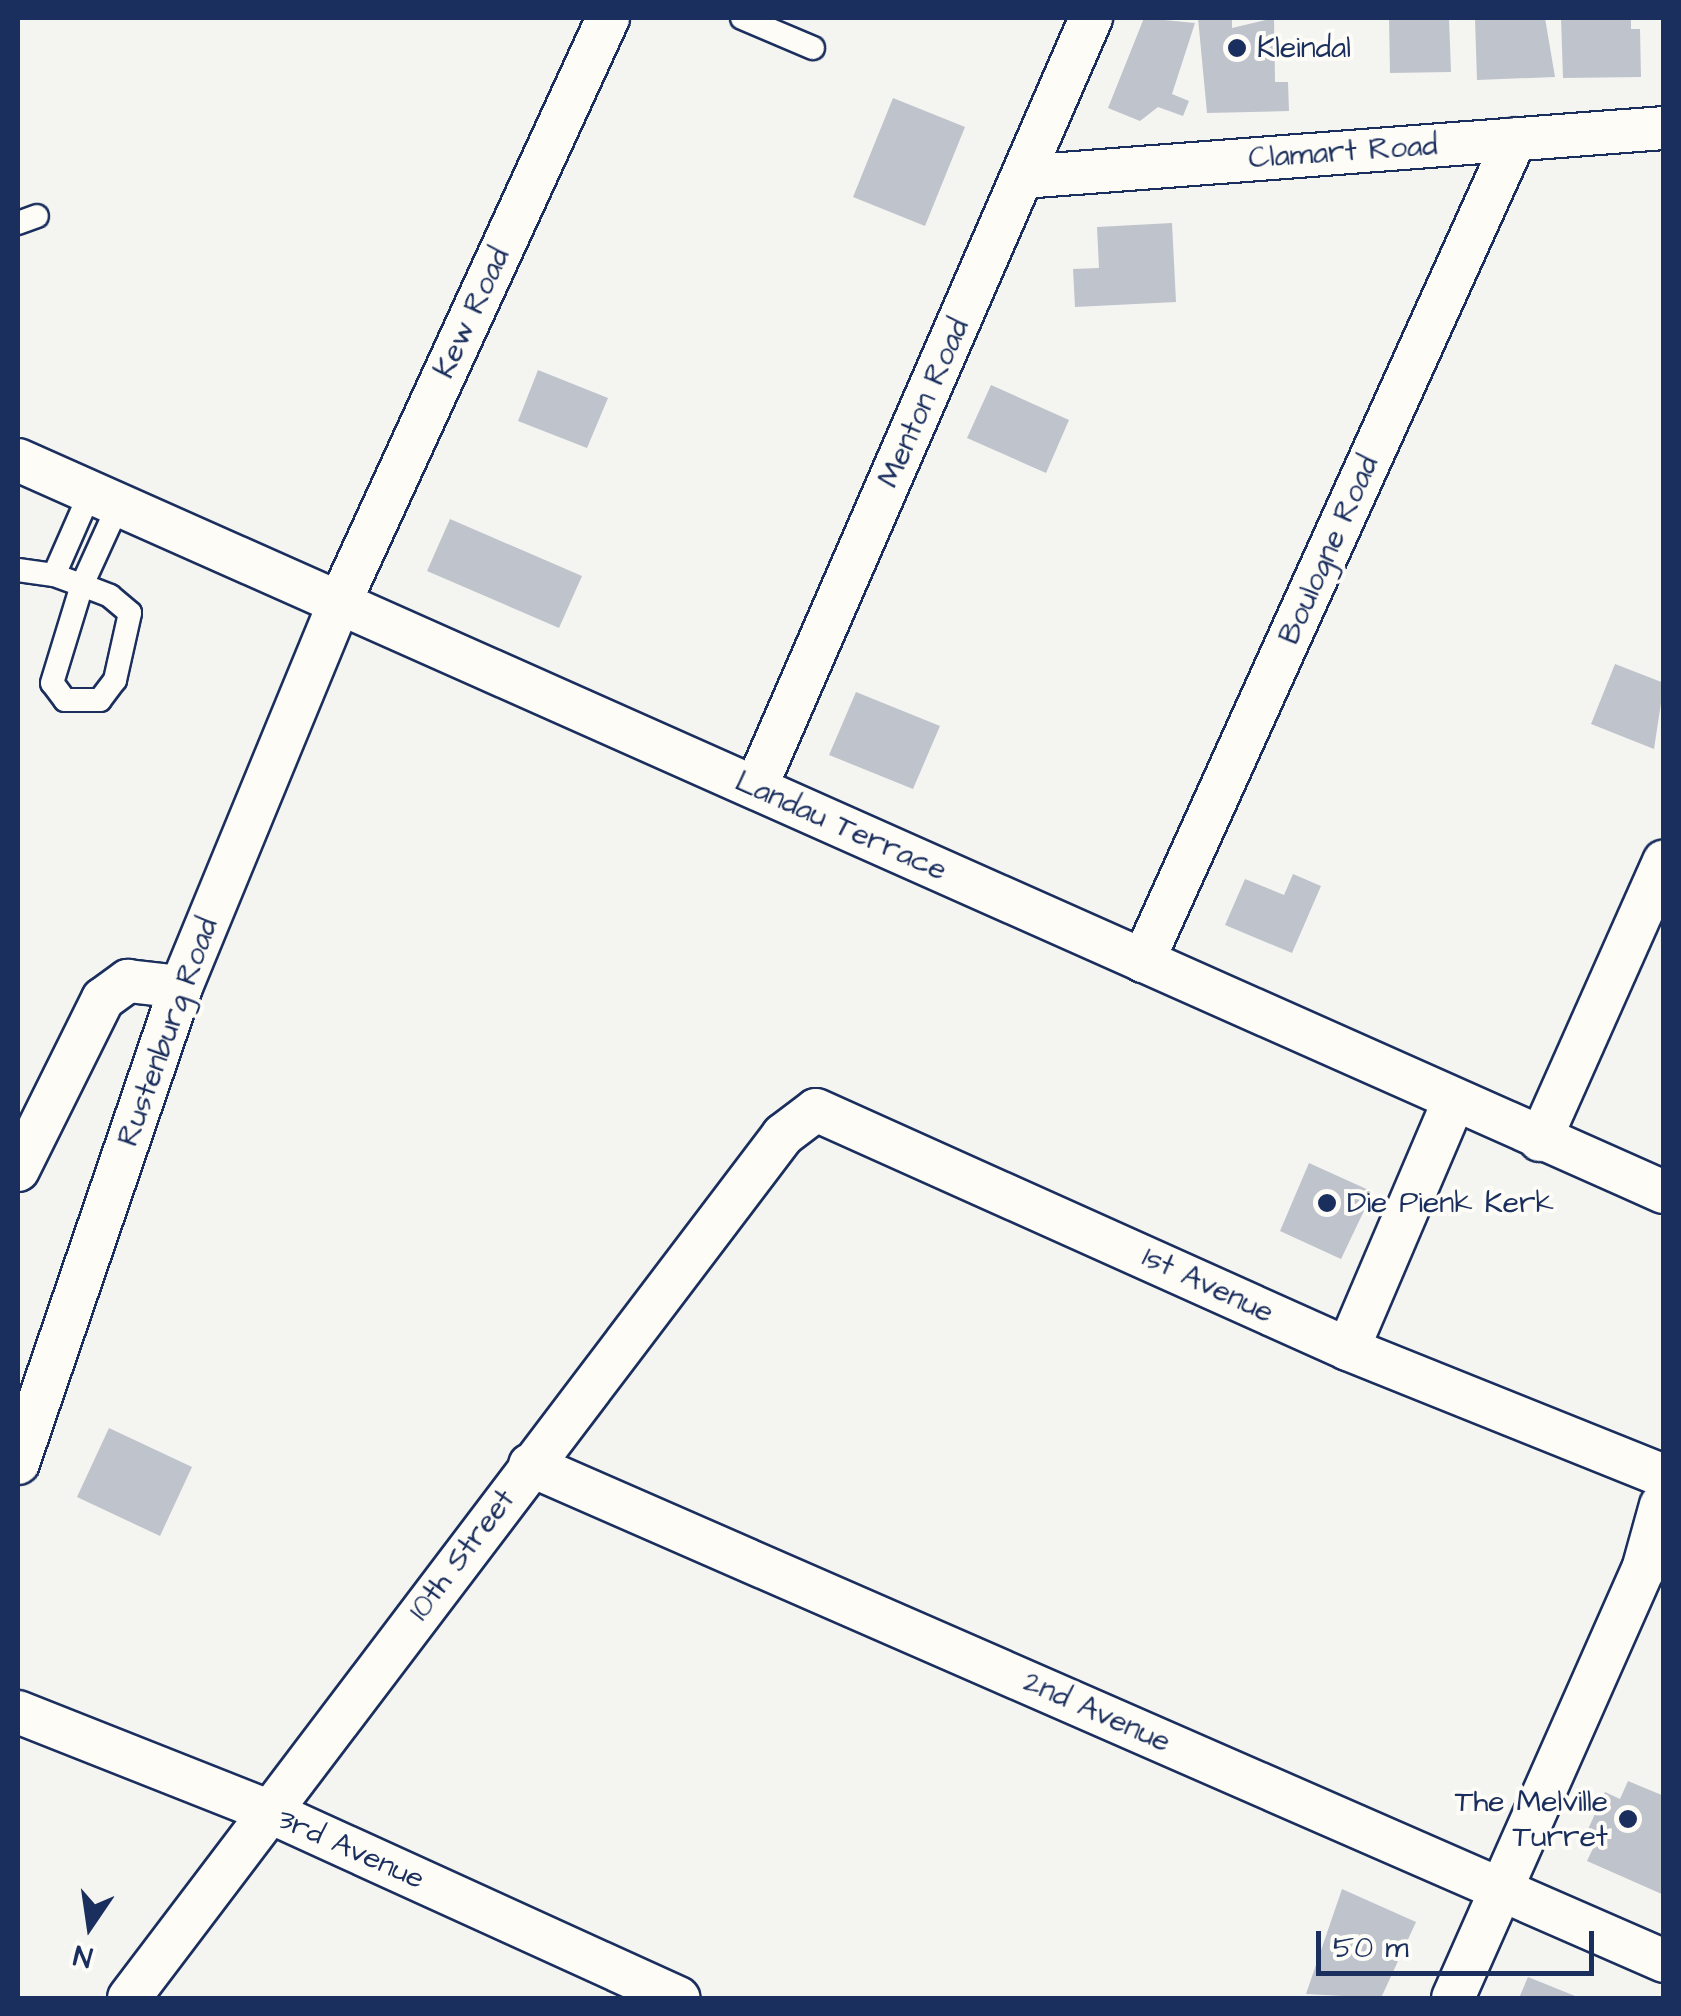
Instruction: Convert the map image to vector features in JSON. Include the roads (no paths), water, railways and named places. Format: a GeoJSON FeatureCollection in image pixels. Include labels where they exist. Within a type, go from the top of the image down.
{"type":"FeatureCollection","features":[{"type":"Feature","properties":{"kind":"street","name":"Kew Road"},"geometry":{"type":"LineString","coordinates":[[337,608],[608,18]]}},
{"type":"Feature","properties":{"kind":"street","name":"Menton Road"},"geometry":{"type":"LineString","coordinates":[[756,787],[1092,18]]}},
{"type":"Feature","properties":{"kind":"street","name":"Clamart Road"},"geometry":{"type":"LineString","coordinates":[[1023,178],[1664,128]]}},
{"type":"Feature","properties":{"kind":"street","name":"Boulogne Road"},"geometry":{"type":"LineString","coordinates":[[1142,961],[1515,139]]}},
{"type":"Feature","properties":{"kind":"street","name":"Landau Terrace"},"geometry":{"type":"LineString","coordinates":[[18,460],[337,608],[756,787],[1454,1103],[1664,1192]]}},
{"type":"Feature","properties":{"kind":"street","name":"Rustenburg Road"},"geometry":{"type":"LineString","coordinates":[[18,1463],[181,987],[337,608]]}},
{"type":"Feature","properties":{"kind":"street"},"geometry":{"type":"LineString","coordinates":[[1540,1140],[1664,861]]}},
{"type":"Feature","properties":{"kind":"street"},"geometry":{"type":"LineString","coordinates":[[18,1170],[103,999],[128,981],[181,987]]}},
{"type":"Feature","properties":{"kind":"street"},"geometry":{"type":"LineString","coordinates":[[1348,1350],[1454,1103]]}},
{"type":"Feature","properties":{"kind":"street","name":"1st Avenue"},"geometry":{"type":"LineString","coordinates":[[802,1117],[830,1110],[1348,1350],[1619,1460],[1660,1511]]}},
{"type":"Feature","properties":{"kind":"street","name":"10th Street"},"geometry":{"type":"LineString","coordinates":[[129,1998],[530,1465],[802,1117]]}},
{"type":"Feature","properties":{"kind":"street","name":"2nd Avenue"},"geometry":{"type":"LineString","coordinates":[[530,1465],[1664,1961]]}},
{"type":"Feature","properties":{"kind":"street"},"geometry":{"type":"LineString","coordinates":[[1453,1998],[1660,1511]]}},
{"type":"Feature","properties":{"kind":"street","name":"3rd Avenue"},"geometry":{"type":"LineString","coordinates":[[18,1712],[270,1812],[679,1998]]}},
{"type":"Feature","properties":{"kind":"lane"},"geometry":{"type":"LineString","coordinates":[[742,18],[814,48]]}},
{"type":"Feature","properties":{"kind":"lane"},"geometry":{"type":"LineString","coordinates":[[54,575],[104,500]]}},
{"type":"Feature","properties":{"kind":"lane"},"geometry":{"type":"LineString","coordinates":[[18,570],[54,575],[82,586],[119,601],[132,619],[115,680],[88,703],[65,700],[52,684],[82,586],[104,500]]}},
{"type":"Feature","properties":{"kind":"place","name":"Kleindal"},"geometry":{"type":"Point","coordinates":[1237,48]}},
{"type":"Feature","properties":{"kind":"place","name":"Die Pienk Kerk"},"geometry":{"type":"Point","coordinates":[1327,1203]}},
{"type":"Feature","properties":{"kind":"place","name":"The Melville Turret"},"geometry":{"type":"Point","coordinates":[1628,1819]}}]}
